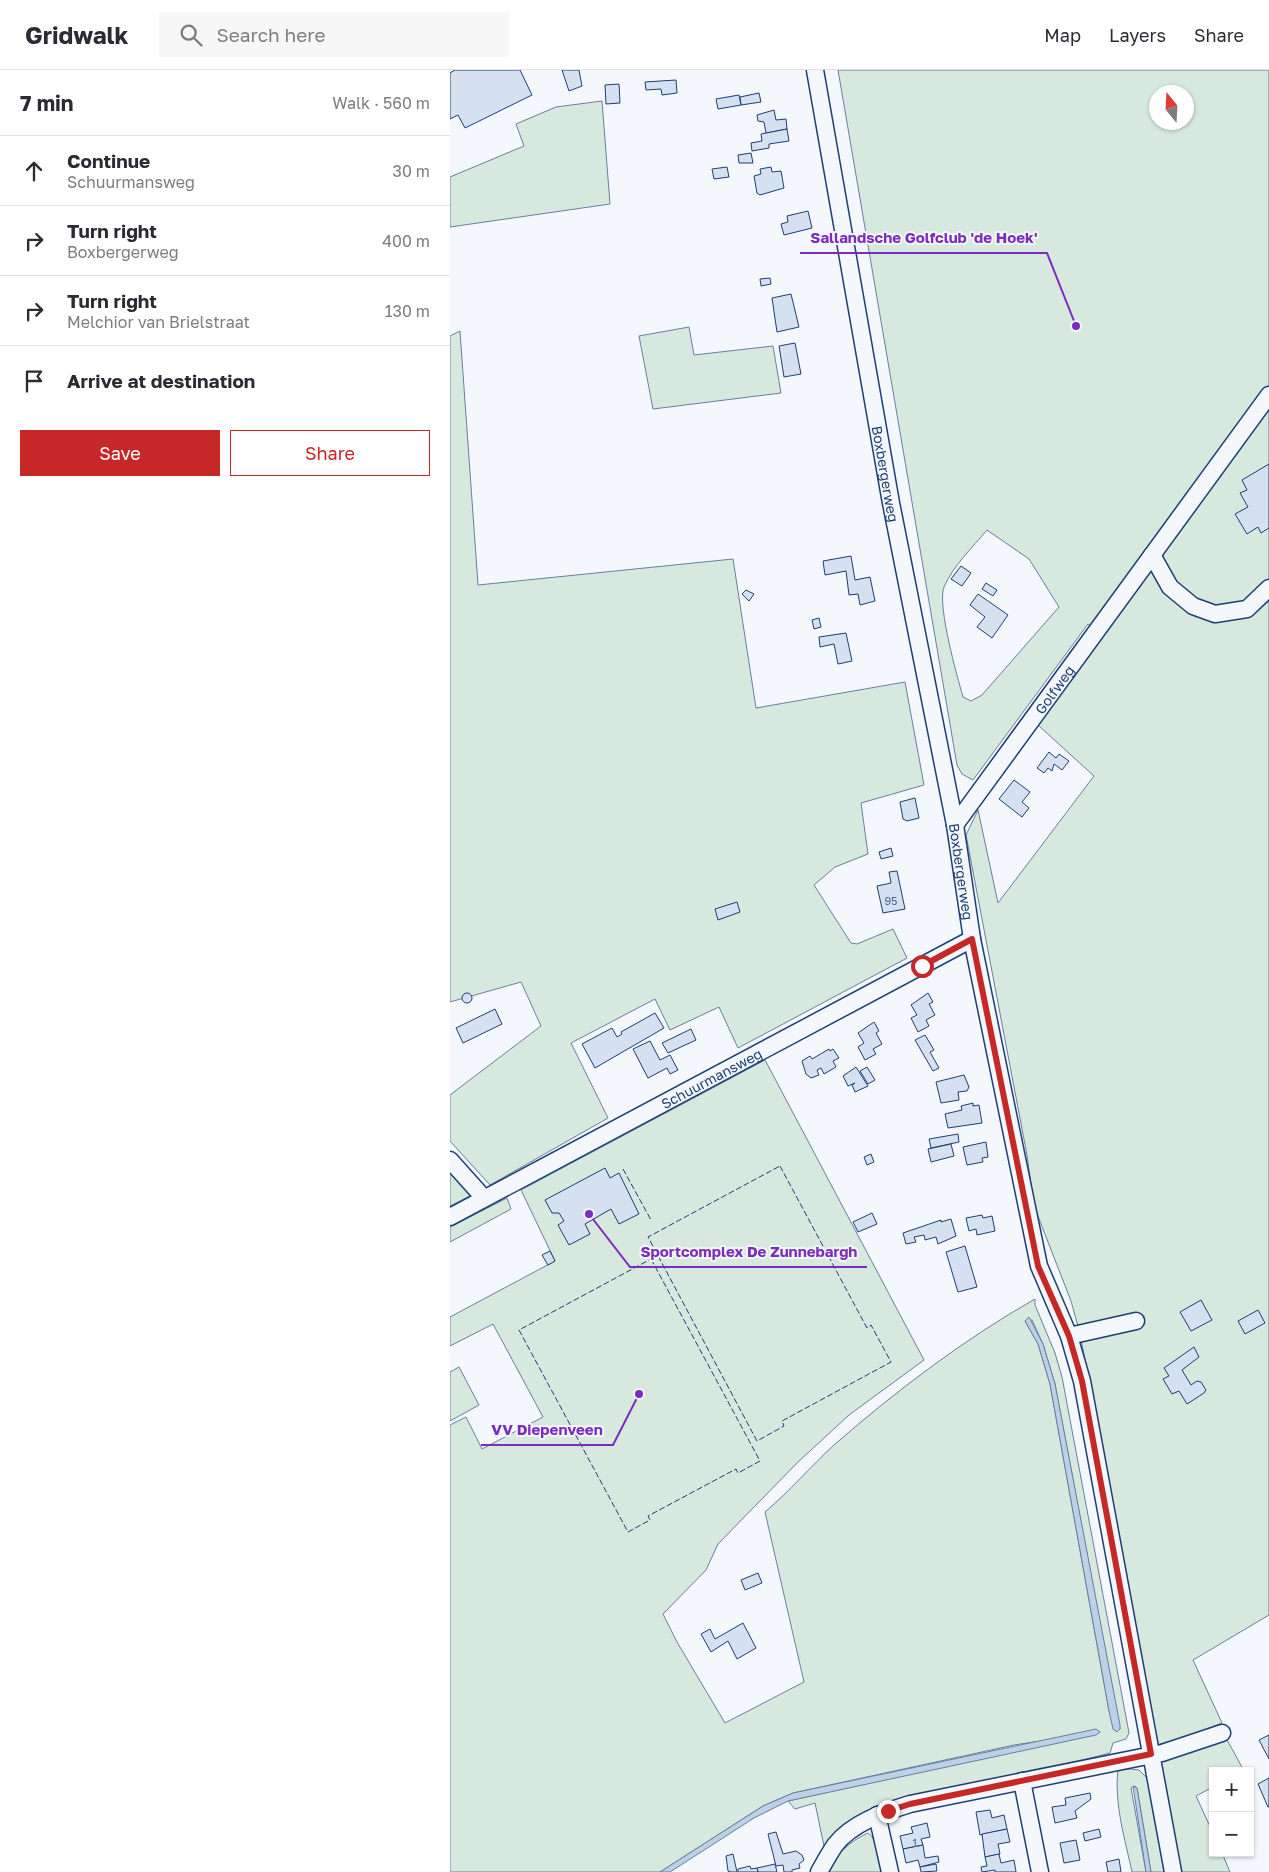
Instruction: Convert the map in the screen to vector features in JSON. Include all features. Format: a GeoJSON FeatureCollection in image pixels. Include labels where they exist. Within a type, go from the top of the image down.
{"type":"FeatureCollection","features":[{"type":"Feature","properties":{"kind":"street","name":"Boxbergerweg"},"geometry":{"type":"LineString","coordinates":[[815,70],[891,503],[955,825],[972,939],[1038,1266],[1069,1336],[1082,1381],[1173,1872]]}},
{"type":"Feature","properties":{"kind":"street","name":"Golfweg"},"geometry":{"type":"LineString","coordinates":[[955,825],[1269,395]]}},
{"type":"Feature","properties":{"kind":"street"},"geometry":{"type":"LineString","coordinates":[[1248,423],[1269,419]]}},
{"type":"Feature","properties":{"kind":"street"},"geometry":{"type":"LineString","coordinates":[[1152,555],[1170,587],[1193,606],[1215,614],[1247,609],[1269,588]]}},
{"type":"Feature","properties":{"kind":"street","name":"Schuurmansweg"},"geometry":{"type":"LineString","coordinates":[[450,1216],[972,939]]}},
{"type":"Feature","properties":{"kind":"street"},"geometry":{"type":"LineString","coordinates":[[450,1160],[484,1198]]}},
{"type":"Feature","properties":{"kind":"street"},"geometry":{"type":"LineString","coordinates":[[1069,1336],[1136,1321]]}},
{"type":"Feature","properties":{"kind":"street"},"geometry":{"type":"LineString","coordinates":[[819,1872],[836,1844],[853,1830],[878,1815],[910,1804],[1162,1753],[1222,1733]]}},
{"type":"Feature","properties":{"kind":"street"},"geometry":{"type":"LineString","coordinates":[[1022,1781],[1040,1872]]}},
{"type":"Feature","properties":{"kind":"street"},"geometry":{"type":"LineString","coordinates":[[878,1815],[890,1872]]}},
{"type":"Feature","properties":{"kind":"shaded area"},"geometry":{"type":"Polygon","coordinates":[[[838,70],[1269,70],[1269,1615],[1193,1660],[1222,1723],[1186,1737],[1157,1745],[1079,1330],[1071,1301],[1034,1206],[1027,1155],[966,835],[978,810],[998,903],[1094,776],[1038,725],[1105,634],[1088,624],[973,780],[962,774],[957,765],[838,70]],[[987,530],[963,557],[944,587],[943,609],[949,641],[963,697],[971,701],[982,695],[1059,607],[1029,559],[987,530]]]}},
{"type":"Feature","properties":{"kind":"shaded area"},"geometry":{"type":"Polygon","coordinates":[[[602,101],[610,204],[450,227],[450,177],[524,146],[516,124],[556,107],[602,101]]]}},
{"type":"Feature","properties":{"kind":"shaded area"},"geometry":{"type":"Polygon","coordinates":[[[689,327],[694,355],[773,346],[781,393],[653,409],[639,336],[689,327]]]}},
{"type":"Feature","properties":{"kind":"shaded area"},"geometry":{"type":"Polygon","coordinates":[[[460,331],[478,585],[733,559],[756,708],[905,682],[924,785],[861,803],[868,854],[835,867],[814,885],[851,943],[857,944],[893,929],[907,958],[738,1048],[719,1007],[670,1030],[655,999],[571,1043],[608,1118],[490,1185],[450,1141],[450,1095],[541,1026],[521,982],[450,1002],[450,336],[460,331]]]}},
{"type":"Feature","properties":{"kind":"shaded area"},"geometry":{"type":"Polygon","coordinates":[[[765,1060],[924,1360],[849,1415],[798,1462],[718,1544],[706,1570],[663,1614],[677,1642],[725,1723],[804,1682],[765,1512],[834,1445],[881,1405],[956,1349],[1035,1299],[1035,1305],[1055,1353],[1062,1377],[1129,1733],[1126,1739],[1113,1743],[1110,1753],[1032,1773],[942,1790],[825,1851],[815,1803],[795,1809],[788,1801],[1100,1732],[1014,1745],[793,1793],[763,1806],[660,1872],[450,1872],[450,1425],[466,1417],[482,1449],[543,1417],[493,1324],[450,1346],[450,1317],[555,1261],[521,1190],[765,1060]],[[1032,1320],[1025,1321],[1038,1344],[1050,1384],[1109,1711],[1120,1729],[1055,1384],[1043,1344],[1032,1320]]]}},
{"type":"Feature","properties":{"kind":"shaded area"},"geometry":{"type":"Polygon","coordinates":[[[450,1164],[476,1193],[450,1206],[450,1164]]]}},
{"type":"Feature","properties":{"kind":"shaded area"},"geometry":{"type":"Polygon","coordinates":[[[507,1198],[511,1209],[450,1242],[450,1227],[507,1198]]]}},
{"type":"Feature","properties":{"kind":"shaded area"},"geometry":{"type":"Polygon","coordinates":[[[459,1367],[479,1405],[450,1421],[450,1372],[459,1367]]]}},
{"type":"Feature","properties":{"kind":"shaded area"},"geometry":{"type":"Polygon","coordinates":[[[1226,1738],[1242,1767],[1209,1767],[1209,1789],[1196,1796],[1209,1824],[1209,1857],[1224,1857],[1230,1872],[1180,1872],[1161,1761],[1226,1738]]]}},
{"type":"Feature","properties":{"kind":"shaded area"},"geometry":{"type":"Polygon","coordinates":[[[1118,1770],[1139,1770],[1149,1780],[1164,1872],[1151,1872],[1137,1788],[1135,1786],[1131,1788],[1146,1872],[1132,1872],[1121,1821],[1117,1783],[1118,1770]]]}},
{"type":"Feature","properties":{"kind":"shaded area"},"geometry":{"type":"Polygon","coordinates":[[[868,1833],[876,1845],[881,1872],[824,1872],[843,1850],[855,1840],[868,1833]]]}},
{"type":"Feature","properties":{"kind":"water"},"geometry":{"type":"Polygon","coordinates":[[[1029,1317],[1043,1344],[1055,1384],[1120,1725],[1120,1729],[1117,1732],[1113,1729],[1109,1711],[1050,1384],[1038,1344],[1025,1321],[1029,1317]]]}},
{"type":"Feature","properties":{"kind":"water"},"geometry":{"type":"Polygon","coordinates":[[[1096,1729],[1100,1732],[1096,1735],[788,1801],[754,1818],[670,1872],[660,1872],[763,1806],[793,1793],[1096,1729]]]}},
{"type":"Feature","properties":{"kind":"water"},"geometry":{"type":"Polygon","coordinates":[[[1133,1786],[1137,1788],[1151,1872],[1146,1872],[1133,1786]]]}},
{"type":"Feature","properties":{"kind":"building"},"geometry":{"type":"Polygon","coordinates":[[[455,70],[520,70],[532,95],[465,128],[458,115],[450,119],[450,73],[455,70]]]}},
{"type":"Feature","properties":{"kind":"building"},"geometry":{"type":"Polygon","coordinates":[[[562,70],[579,70],[582,86],[569,91],[562,70]]]}},
{"type":"Feature","properties":{"kind":"building"},"geometry":{"type":"Polygon","coordinates":[[[676,80],[677,93],[662,95],[661,89],[646,90],[645,82],[676,80]]]}},
{"type":"Feature","properties":{"kind":"building"},"geometry":{"type":"Polygon","coordinates":[[[619,84],[620,103],[606,104],[605,85],[619,84]]]}},
{"type":"Feature","properties":{"kind":"building"},"geometry":{"type":"Polygon","coordinates":[[[759,93],[761,102],[741,105],[740,97],[759,93]]]}},
{"type":"Feature","properties":{"kind":"building"},"geometry":{"type":"Polygon","coordinates":[[[739,95],[741,105],[718,109],[716,99],[739,95]]]}},
{"type":"Feature","properties":{"kind":"building"},"geometry":{"type":"Polygon","coordinates":[[[774,110],[776,120],[786,119],[787,129],[766,133],[764,122],[758,121],[757,115],[774,110]]]}},
{"type":"Feature","properties":{"kind":"building"},"geometry":{"type":"Polygon","coordinates":[[[787,129],[789,141],[769,144],[769,148],[752,151],[751,143],[762,141],[761,134],[787,129]]]}},
{"type":"Feature","properties":{"kind":"building"},"geometry":{"type":"Polygon","coordinates":[[[751,153],[753,163],[739,163],[738,155],[751,153]]]}},
{"type":"Feature","properties":{"kind":"building"},"geometry":{"type":"Polygon","coordinates":[[[727,167],[729,177],[714,179],[712,169],[727,167]]]}},
{"type":"Feature","properties":{"kind":"building"},"geometry":{"type":"Polygon","coordinates":[[[771,167],[772,172],[781,171],[784,188],[760,195],[757,193],[754,176],[761,174],[760,169],[771,167]]]}},
{"type":"Feature","properties":{"kind":"building"},"geometry":{"type":"Polygon","coordinates":[[[808,211],[812,228],[784,235],[781,224],[788,222],[787,216],[808,211]]]}},
{"type":"Feature","properties":{"kind":"building"},"geometry":{"type":"Polygon","coordinates":[[[770,278],[771,284],[761,286],[760,279],[770,278]]]}},
{"type":"Feature","properties":{"kind":"building"},"geometry":{"type":"Polygon","coordinates":[[[791,294],[799,327],[777,332],[772,298],[791,294]]]}},
{"type":"Feature","properties":{"kind":"building"},"geometry":{"type":"Polygon","coordinates":[[[795,343],[801,374],[784,377],[779,346],[795,343]]]}},
{"type":"Feature","properties":{"kind":"building"},"geometry":{"type":"Polygon","coordinates":[[[1269,464],[1269,528],[1261,533],[1258,527],[1247,534],[1235,514],[1248,507],[1240,493],[1247,490],[1242,480],[1269,464]]]}},
{"type":"Feature","properties":{"kind":"building"},"geometry":{"type":"Polygon","coordinates":[[[851,556],[855,580],[870,577],[875,601],[860,605],[858,594],[849,595],[846,571],[825,575],[823,561],[851,556]]]}},
{"type":"Feature","properties":{"kind":"building"},"geometry":{"type":"Polygon","coordinates":[[[961,566],[971,573],[962,586],[951,579],[961,566]]]}},
{"type":"Feature","properties":{"kind":"building"},"geometry":{"type":"Polygon","coordinates":[[[986,583],[997,590],[993,596],[982,589],[986,583]]]}},
{"type":"Feature","properties":{"kind":"building"},"geometry":{"type":"Polygon","coordinates":[[[746,590],[754,594],[749,601],[742,594],[746,590]]]}},
{"type":"Feature","properties":{"kind":"building"},"geometry":{"type":"Polygon","coordinates":[[[978,594],[1008,615],[992,638],[977,627],[985,617],[970,605],[978,594]]]}},
{"type":"Feature","properties":{"kind":"building"},"geometry":{"type":"Polygon","coordinates":[[[819,618],[821,627],[814,629],[812,620],[819,618]]]}},
{"type":"Feature","properties":{"kind":"building"},"geometry":{"type":"Polygon","coordinates":[[[846,633],[852,661],[838,664],[834,644],[820,647],[819,637],[846,633]]]}},
{"type":"Feature","properties":{"kind":"building"},"geometry":{"type":"Polygon","coordinates":[[[1049,752],[1056,758],[1059,754],[1069,761],[1062,770],[1054,764],[1052,771],[1048,768],[1044,773],[1037,768],[1049,752]]]}},
{"type":"Feature","properties":{"kind":"building"},"geometry":{"type":"Polygon","coordinates":[[[1014,780],[1030,792],[1022,802],[1029,808],[1022,817],[999,799],[1014,780]]]}},
{"type":"Feature","properties":{"kind":"building"},"geometry":{"type":"Polygon","coordinates":[[[915,798],[919,818],[907,821],[903,819],[900,802],[915,798]]]}},
{"type":"Feature","properties":{"kind":"building"},"geometry":{"type":"Polygon","coordinates":[[[891,848],[893,856],[881,859],[879,852],[891,848]]]}},
{"type":"Feature","properties":{"kind":"building"},"geometry":{"type":"Polygon","coordinates":[[[897,871],[905,909],[883,913],[877,886],[891,883],[889,872],[897,871]]]}},
{"type":"Feature","properties":{"kind":"building"},"geometry":{"type":"Polygon","coordinates":[[[737,902],[740,912],[718,920],[715,909],[737,902]]]}},
{"type":"Feature","properties":{"kind":"building"},"geometry":{"type":"Polygon","coordinates":[[[467,993],[472,998],[467,1003],[462,998],[467,993]]]}},
{"type":"Feature","properties":{"kind":"building"},"geometry":{"type":"Polygon","coordinates":[[[928,993],[933,1002],[929,1004],[935,1015],[926,1020],[929,1026],[918,1032],[911,1018],[917,1015],[911,1005],[928,993]]]}},
{"type":"Feature","properties":{"kind":"building"},"geometry":{"type":"Polygon","coordinates":[[[495,1009],[502,1024],[463,1043],[456,1028],[495,1009]]]}},
{"type":"Feature","properties":{"kind":"building"},"geometry":{"type":"Polygon","coordinates":[[[655,1013],[664,1028],[595,1068],[582,1044],[612,1028],[617,1037],[622,1034],[621,1032],[655,1013]]]}},
{"type":"Feature","properties":{"kind":"building"},"geometry":{"type":"Polygon","coordinates":[[[874,1022],[879,1031],[876,1033],[882,1044],[873,1049],[876,1054],[865,1060],[858,1047],[864,1043],[858,1033],[874,1022]]]}},
{"type":"Feature","properties":{"kind":"building"},"geometry":{"type":"Polygon","coordinates":[[[691,1029],[696,1040],[668,1053],[662,1043],[691,1029]]]}},
{"type":"Feature","properties":{"kind":"building"},"geometry":{"type":"Polygon","coordinates":[[[925,1035],[934,1050],[930,1052],[939,1068],[933,1071],[915,1040],[925,1035]]]}},
{"type":"Feature","properties":{"kind":"building"},"geometry":{"type":"Polygon","coordinates":[[[650,1041],[660,1060],[670,1055],[678,1070],[670,1074],[667,1068],[648,1078],[633,1049],[650,1041]]]}},
{"type":"Feature","properties":{"kind":"building"},"geometry":{"type":"Polygon","coordinates":[[[829,1049],[830,1051],[833,1049],[839,1058],[833,1061],[836,1067],[824,1074],[821,1068],[817,1070],[819,1075],[811,1078],[806,1074],[802,1061],[810,1056],[812,1059],[829,1049]]]}},
{"type":"Feature","properties":{"kind":"building"},"geometry":{"type":"Polygon","coordinates":[[[856,1067],[868,1086],[855,1092],[852,1085],[855,1083],[848,1086],[843,1076],[856,1067]]]}},
{"type":"Feature","properties":{"kind":"building"},"geometry":{"type":"Polygon","coordinates":[[[867,1067],[875,1080],[868,1084],[860,1071],[867,1067]]]}},
{"type":"Feature","properties":{"kind":"building"},"geometry":{"type":"Polygon","coordinates":[[[964,1075],[969,1087],[967,1091],[958,1092],[959,1100],[941,1103],[936,1082],[964,1075]]]}},
{"type":"Feature","properties":{"kind":"building"},"geometry":{"type":"Polygon","coordinates":[[[973,1103],[973,1106],[979,1105],[982,1123],[948,1128],[945,1114],[962,1110],[961,1106],[973,1103]]]}},
{"type":"Feature","properties":{"kind":"building"},"geometry":{"type":"Polygon","coordinates":[[[958,1134],[959,1142],[931,1148],[929,1139],[958,1134]]]}},
{"type":"Feature","properties":{"kind":"building"},"geometry":{"type":"Polygon","coordinates":[[[986,1142],[988,1157],[982,1158],[983,1162],[967,1165],[963,1147],[986,1142]]]}},
{"type":"Feature","properties":{"kind":"building"},"geometry":{"type":"Polygon","coordinates":[[[951,1144],[954,1156],[931,1162],[928,1149],[951,1144]]]}},
{"type":"Feature","properties":{"kind":"building"},"geometry":{"type":"Polygon","coordinates":[[[871,1154],[874,1162],[867,1165],[864,1157],[871,1154]]]}},
{"type":"Feature","properties":{"kind":"building"},"geometry":{"type":"Polygon","coordinates":[[[605,1168],[610,1178],[619,1173],[639,1214],[619,1224],[611,1209],[585,1224],[590,1234],[569,1245],[558,1225],[564,1221],[559,1213],[552,1213],[545,1200],[605,1168]]]}},
{"type":"Feature","properties":{"kind":"building"},"geometry":{"type":"Polygon","coordinates":[[[872,1213],[877,1224],[858,1232],[853,1222],[872,1213]]]}},
{"type":"Feature","properties":{"kind":"building"},"geometry":{"type":"Polygon","coordinates":[[[982,1215],[983,1218],[992,1216],[995,1231],[977,1235],[976,1229],[969,1231],[966,1218],[982,1215]]]}},
{"type":"Feature","properties":{"kind":"building"},"geometry":{"type":"Polygon","coordinates":[[[951,1219],[956,1236],[938,1244],[936,1237],[925,1240],[924,1235],[914,1237],[916,1242],[906,1244],[903,1233],[941,1220],[941,1222],[951,1219]]]}},
{"type":"Feature","properties":{"kind":"building"},"geometry":{"type":"Polygon","coordinates":[[[965,1246],[977,1287],[958,1292],[946,1252],[965,1246]]]}},
{"type":"Feature","properties":{"kind":"building"},"geometry":{"type":"Polygon","coordinates":[[[550,1251],[555,1261],[548,1265],[542,1255],[550,1251]]]}},
{"type":"Feature","properties":{"kind":"building"},"geometry":{"type":"Polygon","coordinates":[[[1201,1300],[1212,1320],[1191,1331],[1180,1312],[1201,1300]]]}},
{"type":"Feature","properties":{"kind":"building"},"geometry":{"type":"Polygon","coordinates":[[[1258,1310],[1265,1323],[1245,1334],[1238,1321],[1258,1310]]]}},
{"type":"Feature","properties":{"kind":"building"},"geometry":{"type":"Polygon","coordinates":[[[1194,1347],[1199,1357],[1182,1370],[1191,1385],[1197,1381],[1201,1382],[1206,1390],[1187,1404],[1179,1391],[1172,1394],[1163,1379],[1169,1376],[1164,1368],[1194,1347]]]}},
{"type":"Feature","properties":{"kind":"building"},"geometry":{"type":"Polygon","coordinates":[[[758,1573],[762,1583],[745,1590],[741,1580],[758,1573]]]}},
{"type":"Feature","properties":{"kind":"building"},"geometry":{"type":"Polygon","coordinates":[[[743,1623],[756,1648],[737,1659],[728,1641],[711,1652],[701,1634],[710,1629],[715,1639],[743,1623]]]}},
{"type":"Feature","properties":{"kind":"building"},"geometry":{"type":"Polygon","coordinates":[[[1269,1735],[1269,1759],[1259,1740],[1269,1735]]]}},
{"type":"Feature","properties":{"kind":"building"},"geometry":{"type":"Polygon","coordinates":[[[1269,1778],[1269,1807],[1268,1807],[1258,1784],[1269,1778]]]}},
{"type":"Feature","properties":{"kind":"building"},"geometry":{"type":"Polygon","coordinates":[[[1090,1793],[1091,1799],[1075,1811],[1077,1818],[1055,1823],[1052,1807],[1066,1805],[1065,1798],[1090,1793]]]}},
{"type":"Feature","properties":{"kind":"building"},"geometry":{"type":"Polygon","coordinates":[[[990,1810],[992,1818],[1004,1815],[1007,1829],[980,1835],[976,1812],[990,1810]]]}},
{"type":"Feature","properties":{"kind":"building"},"geometry":{"type":"Polygon","coordinates":[[[927,1823],[930,1837],[921,1839],[923,1845],[903,1849],[900,1836],[913,1833],[911,1827],[927,1823]]]}},
{"type":"Feature","properties":{"kind":"building"},"geometry":{"type":"Polygon","coordinates":[[[1007,1829],[1010,1842],[998,1844],[1000,1854],[985,1857],[982,1834],[1007,1829]]]}},
{"type":"Feature","properties":{"kind":"building"},"geometry":{"type":"Polygon","coordinates":[[[1099,1829],[1101,1837],[1085,1841],[1083,1833],[1099,1829]]]}},
{"type":"Feature","properties":{"kind":"building"},"geometry":{"type":"Polygon","coordinates":[[[776,1832],[783,1854],[796,1851],[802,1855],[804,1860],[799,1864],[800,1868],[792,1870],[792,1872],[784,1872],[783,1865],[776,1866],[768,1834],[776,1832]]]}},
{"type":"Feature","properties":{"kind":"building"},"geometry":{"type":"Polygon","coordinates":[[[1076,1840],[1080,1860],[1064,1863],[1060,1843],[1076,1840]]]}},
{"type":"Feature","properties":{"kind":"building"},"geometry":{"type":"Polygon","coordinates":[[[923,1845],[925,1858],[938,1856],[939,1862],[920,1867],[918,1860],[906,1863],[903,1849],[923,1845]]]}},
{"type":"Feature","properties":{"kind":"building"},"geometry":{"type":"Polygon","coordinates":[[[733,1854],[737,1872],[728,1871],[726,1856],[733,1854]]]}},
{"type":"Feature","properties":{"kind":"building"},"geometry":{"type":"Polygon","coordinates":[[[999,1854],[1001,1863],[1014,1860],[1016,1872],[995,1872],[995,1870],[982,1872],[981,1867],[987,1866],[985,1857],[999,1854]]]}},
{"type":"Feature","properties":{"kind":"building"},"geometry":{"type":"Polygon","coordinates":[[[1119,1859],[1121,1872],[1108,1872],[1106,1862],[1119,1859]]]}},
{"type":"Feature","properties":{"kind":"building"},"geometry":{"type":"Polygon","coordinates":[[[775,1864],[777,1872],[758,1872],[757,1868],[775,1864]]]}},
{"type":"Feature","properties":{"kind":"building"},"geometry":{"type":"Polygon","coordinates":[[[936,1864],[937,1871],[921,1872],[920,1867],[936,1864]]]}},
{"type":"Feature","properties":{"kind":"building"},"geometry":{"type":"Polygon","coordinates":[[[750,1866],[751,1869],[757,1868],[758,1872],[738,1872],[738,1869],[750,1866]]]}},
{"type":"Feature","properties":{"kind":"fence"},"geometry":{"type":"LineString","coordinates":[[780,1166],[867,1328],[871,1325],[891,1362],[782,1421],[784,1426],[757,1441],[648,1237],[780,1166]]}},
{"type":"Feature","properties":{"kind":"fence"},"geometry":{"type":"LineString","coordinates":[[623,1169],[651,1220]]}},
{"type":"Feature","properties":{"kind":"fence"},"geometry":{"type":"LineString","coordinates":[[651,1259],[760,1461],[738,1473],[736,1469],[648,1516],[650,1520],[628,1532],[519,1330],[651,1259]]}},
{"type":"Feature","properties":{"kind":"place","name":"Sallandsche Golfclub 'de Hoek'"},"geometry":{"type":"Point","coordinates":[1076,326]}},
{"type":"Feature","properties":{"kind":"place","name":"Sportcomplex De Zunnebargh"},"geometry":{"type":"Point","coordinates":[589,1214]}},
{"type":"Feature","properties":{"kind":"place","name":"VV Diepenveen"},"geometry":{"type":"Point","coordinates":[639,1394]}},
{"type":"Feature","properties":{"kind":"route"},"geometry":{"type":"LineString","coordinates":[[888,1811],[910,1804],[1151,1754],[1136,1663],[1082,1381],[1069,1336],[1038,1266],[972,939],[922,966]]}}]}
